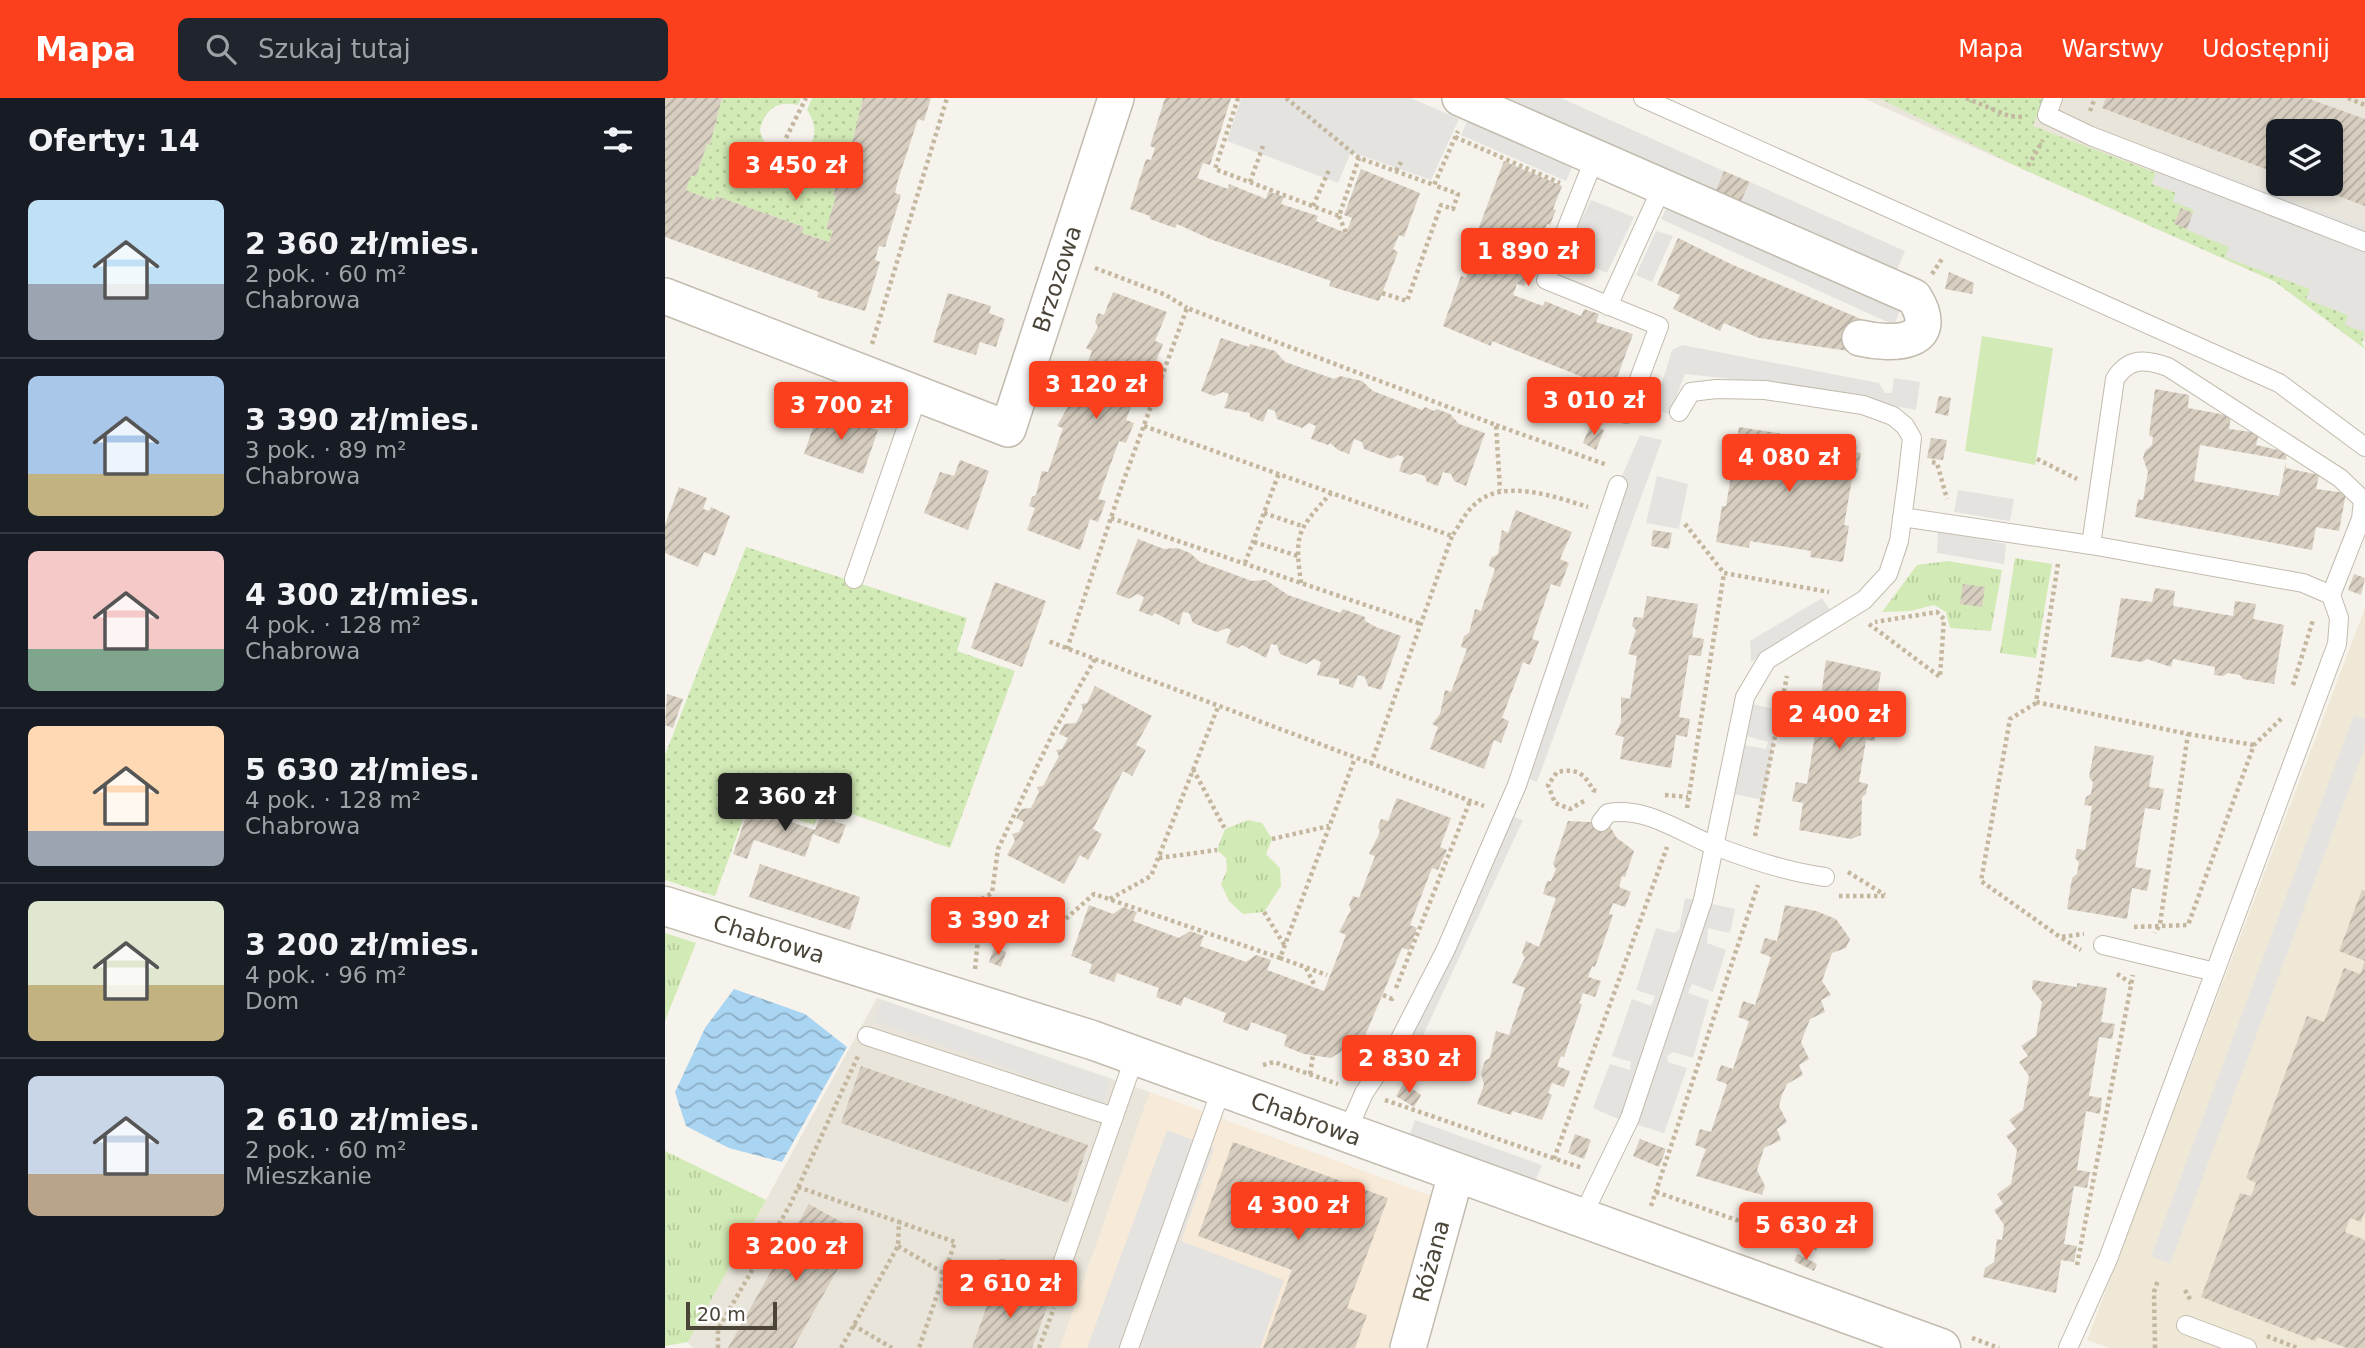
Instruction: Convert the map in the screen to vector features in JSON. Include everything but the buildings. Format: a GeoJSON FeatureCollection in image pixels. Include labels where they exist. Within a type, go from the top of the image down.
{"type":"FeatureCollection","features":[{"type":"Feature","properties":{"kind":"street","name":"Brzozowa"},"geometry":{"type":"LineString","coordinates":[[665,296],[919,392],[1008,429],[1116,98]]}},
{"type":"Feature","properties":{"kind":"street"},"geometry":{"type":"LineString","coordinates":[[1465,100],[1914,297],[1922,309],[1923,323],[1920,332],[1912,339],[1883,344],[1860,338]]}},
{"type":"Feature","properties":{"kind":"street","name":"Chabrowa"},"geometry":{"type":"LineString","coordinates":[[665,906],[1135,1056],[1941,1348]]}},
{"type":"Feature","properties":{"kind":"street","name":"Różana"},"geometry":{"type":"LineString","coordinates":[[1408,1348],[1456,1174]]}},
{"type":"Feature","properties":{"kind":"lane"},"geometry":{"type":"LineString","coordinates":[[1643,98],[2279,383],[2365,447]]}},
{"type":"Feature","properties":{"kind":"lane"},"geometry":{"type":"LineString","coordinates":[[2053,98],[2047,115],[2055,119],[2217,186],[2365,242]]}},
{"type":"Feature","properties":{"kind":"lane"},"geometry":{"type":"LineString","coordinates":[[1595,157],[1546,279],[1659,326],[1626,414]]}},
{"type":"Feature","properties":{"kind":"lane"},"geometry":{"type":"LineString","coordinates":[[1608,306],[1662,187]]}},
{"type":"Feature","properties":{"kind":"lane"},"geometry":{"type":"LineString","coordinates":[[2091,545],[2115,379],[2123,367],[2135,361],[2150,360],[2168,367],[2340,478],[2363,500],[2361,519],[2324,592]]}},
{"type":"Feature","properties":{"kind":"lane"},"geometry":{"type":"LineString","coordinates":[[1581,1219],[1630,1118],[1703,900],[1745,697],[1767,660],[1864,600],[1888,575],[1899,541],[1910,459],[1912,438],[1905,426],[1893,416],[1863,405],[1765,390],[1716,389],[1691,392],[1679,412]]}},
{"type":"Feature","properties":{"kind":"lane"},"geometry":{"type":"LineString","coordinates":[[854,579],[919,392]]}},
{"type":"Feature","properties":{"kind":"lane"},"geometry":{"type":"LineString","coordinates":[[1346,1134],[1358,1105],[1400,1039],[1445,949],[1504,814],[1611,479]]}},
{"type":"Feature","properties":{"kind":"lane"},"geometry":{"type":"LineString","coordinates":[[1902,517],[2091,545],[2324,592],[2339,618],[2337,644],[2109,1259],[2068,1348]]}},
{"type":"Feature","properties":{"kind":"lane"},"geometry":{"type":"LineString","coordinates":[[1601,822],[1608,813],[1623,810],[1650,817],[1714,846],[1794,873],[1825,877]]}},
{"type":"Feature","properties":{"kind":"lane"},"geometry":{"type":"LineString","coordinates":[[2103,945],[2215,972]]}},
{"type":"Feature","properties":{"kind":"lane"},"geometry":{"type":"LineString","coordinates":[[867,1036],[1114,1117]]}},
{"type":"Feature","properties":{"kind":"lane"},"geometry":{"type":"LineString","coordinates":[[1002,1269],[1054,1287],[1135,1056]]}},
{"type":"Feature","properties":{"kind":"lane"},"geometry":{"type":"LineString","coordinates":[[1129,1348],[1222,1087]]}},
{"type":"Feature","properties":{"kind":"lane"},"geometry":{"type":"LineString","coordinates":[[2186,1325],[2247,1348]]}},
{"type":"Feature","properties":{"kind":"path"},"geometry":{"type":"LineString","coordinates":[[786,138],[806,98]]}},
{"type":"Feature","properties":{"kind":"path"},"geometry":{"type":"LineString","coordinates":[[864,372],[947,98]]}},
{"type":"Feature","properties":{"kind":"path"},"geometry":{"type":"LineString","coordinates":[[1238,98],[1215,169],[1339,216]]}},
{"type":"Feature","properties":{"kind":"path"},"geometry":{"type":"LineString","coordinates":[[1286,98],[1359,158],[1458,194],[1453,209],[1441,205],[1407,301],[1383,293]]}},
{"type":"Feature","properties":{"kind":"path"},"geometry":{"type":"LineString","coordinates":[[1966,98],[2009,116],[2055,119]]}},
{"type":"Feature","properties":{"kind":"path"},"geometry":{"type":"LineString","coordinates":[[2348,98],[2365,104]]}},
{"type":"Feature","properties":{"kind":"path"},"geometry":{"type":"LineString","coordinates":[[1434,186],[1455,137],[1465,100]]}},
{"type":"Feature","properties":{"kind":"path"},"geometry":{"type":"LineString","coordinates":[[1455,137],[1568,187]]}},
{"type":"Feature","properties":{"kind":"path"},"geometry":{"type":"LineString","coordinates":[[1250,182],[1263,146]]}},
{"type":"Feature","properties":{"kind":"path"},"geometry":{"type":"LineString","coordinates":[[1346,233],[1339,216],[1359,158]]}},
{"type":"Feature","properties":{"kind":"path"},"geometry":{"type":"LineString","coordinates":[[1397,171],[1401,162]]}},
{"type":"Feature","properties":{"kind":"path"},"geometry":{"type":"LineString","coordinates":[[1313,206],[1329,170]]}},
{"type":"Feature","properties":{"kind":"path"},"geometry":{"type":"LineString","coordinates":[[1093,267],[1166,295],[1187,308],[1607,466],[1611,479]]}},
{"type":"Feature","properties":{"kind":"path"},"geometry":{"type":"LineString","coordinates":[[1067,649],[1187,308]]}},
{"type":"Feature","properties":{"kind":"path"},"geometry":{"type":"LineString","coordinates":[[1496,425],[1500,490]]}},
{"type":"Feature","properties":{"kind":"path"},"geometry":{"type":"LineString","coordinates":[[1144,426],[1452,536]]}},
{"type":"Feature","properties":{"kind":"path"},"geometry":{"type":"LineString","coordinates":[[1910,459],[1937,463],[1947,496],[1944,524]]}},
{"type":"Feature","properties":{"kind":"path"},"geometry":{"type":"LineString","coordinates":[[2037,459],[2081,481],[2084,467]]}},
{"type":"Feature","properties":{"kind":"path"},"geometry":{"type":"LineString","coordinates":[[1245,563],[1279,473]]}},
{"type":"Feature","properties":{"kind":"path"},"geometry":{"type":"LineString","coordinates":[[1371,764],[1452,536],[1475,504],[1500,490],[1557,498],[1592,508]]}},
{"type":"Feature","properties":{"kind":"path"},"geometry":{"type":"LineString","coordinates":[[1301,583],[1298,556],[1302,526],[1331,492]]}},
{"type":"Feature","properties":{"kind":"path"},"geometry":{"type":"LineString","coordinates":[[1264,513],[1302,526]]}},
{"type":"Feature","properties":{"kind":"path"},"geometry":{"type":"LineString","coordinates":[[1111,518],[1421,624]]}},
{"type":"Feature","properties":{"kind":"path"},"geometry":{"type":"LineString","coordinates":[[1685,524],[1724,573],[1842,595]]}},
{"type":"Feature","properties":{"kind":"path"},"geometry":{"type":"LineString","coordinates":[[2036,702],[2061,541]]}},
{"type":"Feature","properties":{"kind":"path"},"geometry":{"type":"LineString","coordinates":[[1254,542],[1298,556]]}},
{"type":"Feature","properties":{"kind":"path"},"geometry":{"type":"LineString","coordinates":[[1686,813],[1724,573]]}},
{"type":"Feature","properties":{"kind":"path"},"geometry":{"type":"LineString","coordinates":[[2291,691],[2324,592]]}},
{"type":"Feature","properties":{"kind":"path"},"geometry":{"type":"LineString","coordinates":[[1857,631],[1868,624],[1937,612],[1944,619],[1940,677],[1868,624]]}},
{"type":"Feature","properties":{"kind":"path"},"geometry":{"type":"LineString","coordinates":[[1048,641],[1504,814]]}},
{"type":"Feature","properties":{"kind":"path"},"geometry":{"type":"LineString","coordinates":[[975,974],[982,899],[992,893],[998,849],[1053,733],[1095,659]]}},
{"type":"Feature","properties":{"kind":"path"},"geometry":{"type":"LineString","coordinates":[[1754,841],[1787,677],[1799,669]]}},
{"type":"Feature","properties":{"kind":"path"},"geometry":{"type":"LineString","coordinates":[[2069,943],[1981,881],[2010,719],[2036,702],[2254,745]]}},
{"type":"Feature","properties":{"kind":"path"},"geometry":{"type":"LineString","coordinates":[[2160,923],[2187,925],[2254,745],[2284,717],[2287,704]]}},
{"type":"Feature","properties":{"kind":"path"},"geometry":{"type":"LineString","coordinates":[[1109,899],[1151,876],[1218,706]]}},
{"type":"Feature","properties":{"kind":"path"},"geometry":{"type":"LineString","coordinates":[[2076,1268],[2134,970],[2160,923],[2188,734]]}},
{"type":"Feature","properties":{"kind":"path"},"geometry":{"type":"LineString","coordinates":[[1280,958],[1355,758]]}},
{"type":"Feature","properties":{"kind":"path"},"geometry":{"type":"LineString","coordinates":[[1193,769],[1225,829]]}},
{"type":"Feature","properties":{"kind":"path"},"geometry":{"type":"LineString","coordinates":[[1383,995],[1392,999],[1470,801]]}},
{"type":"Feature","properties":{"kind":"path"},"geometry":{"type":"LineString","coordinates":[[1272,839],[1329,826]]}},
{"type":"Feature","properties":{"kind":"path"},"geometry":{"type":"LineString","coordinates":[[1748,829],[1769,838]]}},
{"type":"Feature","properties":{"kind":"path"},"geometry":{"type":"LineString","coordinates":[[1554,1159],[1668,844]]}},
{"type":"Feature","properties":{"kind":"path"},"geometry":{"type":"LineString","coordinates":[[1159,858],[1217,850]]}},
{"type":"Feature","properties":{"kind":"path"},"geometry":{"type":"LineString","coordinates":[[1845,896],[1886,896],[1848,872]]}},
{"type":"Feature","properties":{"kind":"path"},"geometry":{"type":"LineString","coordinates":[[1653,1199],[1758,885]]}},
{"type":"Feature","properties":{"kind":"path"},"geometry":{"type":"LineString","coordinates":[[979,931],[1053,930],[1094,894],[1327,975]]}},
{"type":"Feature","properties":{"kind":"path"},"geometry":{"type":"LineString","coordinates":[[1264,912],[1285,946]]}},
{"type":"Feature","properties":{"kind":"path"},"geometry":{"type":"LineString","coordinates":[[2060,937],[2077,935]]}},
{"type":"Feature","properties":{"kind":"path"},"geometry":{"type":"LineString","coordinates":[[1305,967],[1314,984]]}},
{"type":"Feature","properties":{"kind":"path"},"geometry":{"type":"LineString","coordinates":[[718,1348],[718,1329],[790,1205],[867,1036]]}},
{"type":"Feature","properties":{"kind":"path"},"geometry":{"type":"LineString","coordinates":[[1310,1074],[1313,1055]]}},
{"type":"Feature","properties":{"kind":"path"},"geometry":{"type":"LineString","coordinates":[[1255,1068],[1274,1062],[1338,1084]]}},
{"type":"Feature","properties":{"kind":"path"},"geometry":{"type":"LineString","coordinates":[[798,1187],[955,1242],[919,1348]]}},
{"type":"Feature","properties":{"kind":"path"},"geometry":{"type":"LineString","coordinates":[[1656,1192],[1817,1248]]}},
{"type":"Feature","properties":{"kind":"path"},"geometry":{"type":"LineString","coordinates":[[841,1348],[898,1246],[899,1223]]}},
{"type":"Feature","properties":{"kind":"path"},"geometry":{"type":"LineString","coordinates":[[898,1246],[945,1274]]}},
{"type":"Feature","properties":{"kind":"path"},"geometry":{"type":"LineString","coordinates":[[2155,1348],[2154,1292],[2158,1280]]}},
{"type":"Feature","properties":{"kind":"path"},"geometry":{"type":"LineString","coordinates":[[1039,1348],[1056,1302]]}},
{"type":"Feature","properties":{"kind":"path"},"geometry":{"type":"LineString","coordinates":[[853,1325],[893,1348]]}},
{"type":"Feature","properties":{"kind":"shaded area"},"geometry":{"type":"Polygon","coordinates":[[[1241,98],[1411,98],[1459,119],[1431,180],[1351,152],[1338,183],[1227,141],[1241,98]]]}},
{"type":"Feature","properties":{"kind":"shaded area"},"geometry":{"type":"Polygon","coordinates":[[[1505,98],[1561,98],[1724,171],[1715,192],[1505,98]]]}},
{"type":"Feature","properties":{"kind":"shaded area"},"geometry":{"type":"Polygon","coordinates":[[[1863,98],[2365,98],[2365,342],[2305,295],[1863,98]]]}},
{"type":"Feature","properties":{"kind":"shaded area"},"geometry":{"type":"Polygon","coordinates":[[[1470,115],[1575,161],[1566,181],[1461,135],[1470,115]]]}},
{"type":"Feature","properties":{"kind":"shaded area"},"geometry":{"type":"Polygon","coordinates":[[[2164,152],[2266,190],[2266,196],[2282,196],[2365,227],[2365,332],[2345,325],[2348,315],[2306,299],[2310,289],[2225,257],[2229,247],[2187,230],[2194,210],[2173,202],[2176,192],[2152,183],[2164,152]]]}},
{"type":"Feature","properties":{"kind":"shaded area"},"geometry":{"type":"Polygon","coordinates":[[[1750,182],[1905,251],[1896,272],[1740,203],[1750,182]]]}},
{"type":"Feature","properties":{"kind":"shaded area"},"geometry":{"type":"Polygon","coordinates":[[[1591,200],[1634,217],[1607,273],[1564,254],[1591,200]]]}},
{"type":"Feature","properties":{"kind":"shaded area"},"geometry":{"type":"Polygon","coordinates":[[[1669,203],[1902,306],[1894,325],[1661,219],[1669,203]]]}},
{"type":"Feature","properties":{"kind":"shaded area"},"geometry":{"type":"Polygon","coordinates":[[[1656,231],[1673,236],[1652,282],[1636,275],[1656,231]]]}},
{"type":"Feature","properties":{"kind":"shaded area"},"geometry":{"type":"Polygon","coordinates":[[[1682,345],[1879,383],[1885,393],[1892,393],[1894,378],[1920,382],[1916,410],[1795,386],[1685,374],[1669,414],[1654,409],[1672,350],[1682,345]]]}},
{"type":"Feature","properties":{"kind":"shaded area"},"geometry":{"type":"Polygon","coordinates":[[[1640,435],[1662,440],[1537,782],[1520,775],[1618,485],[1640,435]]]}},
{"type":"Feature","properties":{"kind":"shaded area"},"geometry":{"type":"Polygon","coordinates":[[[1657,476],[1688,484],[1679,529],[1646,523],[1657,476]]]}},
{"type":"Feature","properties":{"kind":"shaded area"},"geometry":{"type":"Polygon","coordinates":[[[1958,490],[2014,499],[2010,521],[1954,512],[1958,490]]]}},
{"type":"Feature","properties":{"kind":"shaded area"},"geometry":{"type":"Polygon","coordinates":[[[1938,531],[2006,544],[2004,564],[1937,553],[1938,531]]]}},
{"type":"Feature","properties":{"kind":"shaded area"},"geometry":{"type":"Polygon","coordinates":[[[1822,598],[1832,613],[1751,662],[1750,641],[1822,598]]]}},
{"type":"Feature","properties":{"kind":"shaded area"},"geometry":{"type":"Polygon","coordinates":[[[2365,608],[2365,1348],[2109,1348],[2087,1340],[2365,608]]]}},
{"type":"Feature","properties":{"kind":"shaded area"},"geometry":{"type":"Polygon","coordinates":[[[1752,704],[1780,710],[1763,800],[1735,794],[1744,745],[1766,749],[1768,742],[1747,736],[1752,704]]]}},
{"type":"Feature","properties":{"kind":"shaded area"},"geometry":{"type":"Polygon","coordinates":[[[2354,715],[2365,719],[2365,747],[2170,1264],[2151,1256],[2354,715]]]}},
{"type":"Feature","properties":{"kind":"shaded area"},"geometry":{"type":"Polygon","coordinates":[[[1505,814],[1523,820],[1419,1044],[1402,1034],[1505,814]]]}},
{"type":"Feature","properties":{"kind":"shaded area"},"geometry":{"type":"Polygon","coordinates":[[[1685,898],[1735,909],[1730,933],[1708,928],[1707,943],[1726,950],[1713,992],[1692,984],[1688,993],[1709,1000],[1693,1058],[1673,1052],[1667,1056],[1668,1062],[1687,1068],[1664,1133],[1593,1108],[1610,1064],[1630,1070],[1631,1062],[1612,1056],[1632,999],[1651,1006],[1655,996],[1636,990],[1656,928],[1674,933],[1679,930],[1685,898]]]}},
{"type":"Feature","properties":{"kind":"shaded area"},"geometry":{"type":"Polygon","coordinates":[[[877,998],[1150,1092],[1060,1348],[693,1348],[688,1342],[877,998]]]}},
{"type":"Feature","properties":{"kind":"shaded area"},"geometry":{"type":"Polygon","coordinates":[[[882,1000],[1110,1079],[1104,1103],[874,1021],[882,1000]]]}},
{"type":"Feature","properties":{"kind":"shaded area"},"geometry":{"type":"Polygon","coordinates":[[[1150,1092],[1434,1197],[1394,1348],[1060,1348],[1150,1092]]]}},
{"type":"Feature","properties":{"kind":"shaded area"},"geometry":{"type":"Polygon","coordinates":[[[1415,1120],[1542,1165],[1532,1189],[1407,1143],[1415,1120]]]}},
{"type":"Feature","properties":{"kind":"shaded area"},"geometry":{"type":"Polygon","coordinates":[[[1167,1130],[1214,1148],[1181,1241],[1284,1280],[1260,1348],[1087,1348],[1167,1130]]]}},
{"type":"Feature","properties":{"kind":"green space"},"geometry":{"type":"Polygon","coordinates":[[[722,98],[801,98],[798,105],[784,104],[773,108],[765,117],[760,130],[766,145],[776,154],[787,157],[808,148],[813,138],[814,125],[807,110],[812,98],[863,98],[853,139],[833,194],[836,196],[826,229],[833,231],[829,242],[802,233],[804,227],[716,196],[714,201],[686,190],[691,175],[696,176],[707,144],[710,145],[722,98]]]}},
{"type":"Feature","properties":{"kind":"green space"},"geometry":{"type":"Polygon","coordinates":[[[1879,98],[2044,98],[2033,126],[2156,173],[2152,184],[2176,193],[2194,210],[2193,213],[2181,208],[2175,224],[2229,247],[2226,257],[2310,289],[2307,299],[2348,315],[2345,325],[2365,332],[2362,343],[2365,349],[2274,281],[2016,166],[1879,98]]]}},
{"type":"Feature","properties":{"kind":"green space"},"geometry":{"type":"Polygon","coordinates":[[[1982,336],[2053,348],[2035,465],[1965,451],[1982,336]]]}},
{"type":"Feature","properties":{"kind":"green space"},"geometry":{"type":"Polygon","coordinates":[[[746,547],[967,618],[957,651],[1015,671],[950,848],[823,804],[814,825],[749,803],[715,896],[665,880],[665,755],[746,547]]]}},
{"type":"Feature","properties":{"kind":"green space"},"geometry":{"type":"Polygon","coordinates":[[[2015,558],[2052,564],[2036,658],[2000,653],[2015,558]]]}},
{"type":"Feature","properties":{"kind":"green space"},"geometry":{"type":"Polygon","coordinates":[[[1948,561],[2002,570],[1991,631],[1950,628],[1946,612],[1934,605],[1910,611],[1882,612],[1917,565],[1948,561]]]}},
{"type":"Feature","properties":{"kind":"green space"},"geometry":{"type":"Polygon","coordinates":[[[1248,820],[1262,823],[1272,839],[1266,854],[1280,868],[1281,886],[1264,912],[1243,914],[1229,901],[1221,884],[1227,870],[1226,858],[1217,850],[1225,829],[1248,820]]]}},
{"type":"Feature","properties":{"kind":"green space"},"geometry":{"type":"Polygon","coordinates":[[[665,933],[696,943],[665,1021],[665,933]]]}},
{"type":"Feature","properties":{"kind":"green space"},"geometry":{"type":"Polygon","coordinates":[[[665,1151],[766,1200],[688,1342],[665,1346],[665,1151]]]}},
{"type":"Feature","properties":{"kind":"water"},"geometry":{"type":"Polygon","coordinates":[[[734,989],[805,1014],[847,1047],[782,1162],[729,1148],[686,1126],[675,1092],[705,1028],[734,989]]]}}]}
